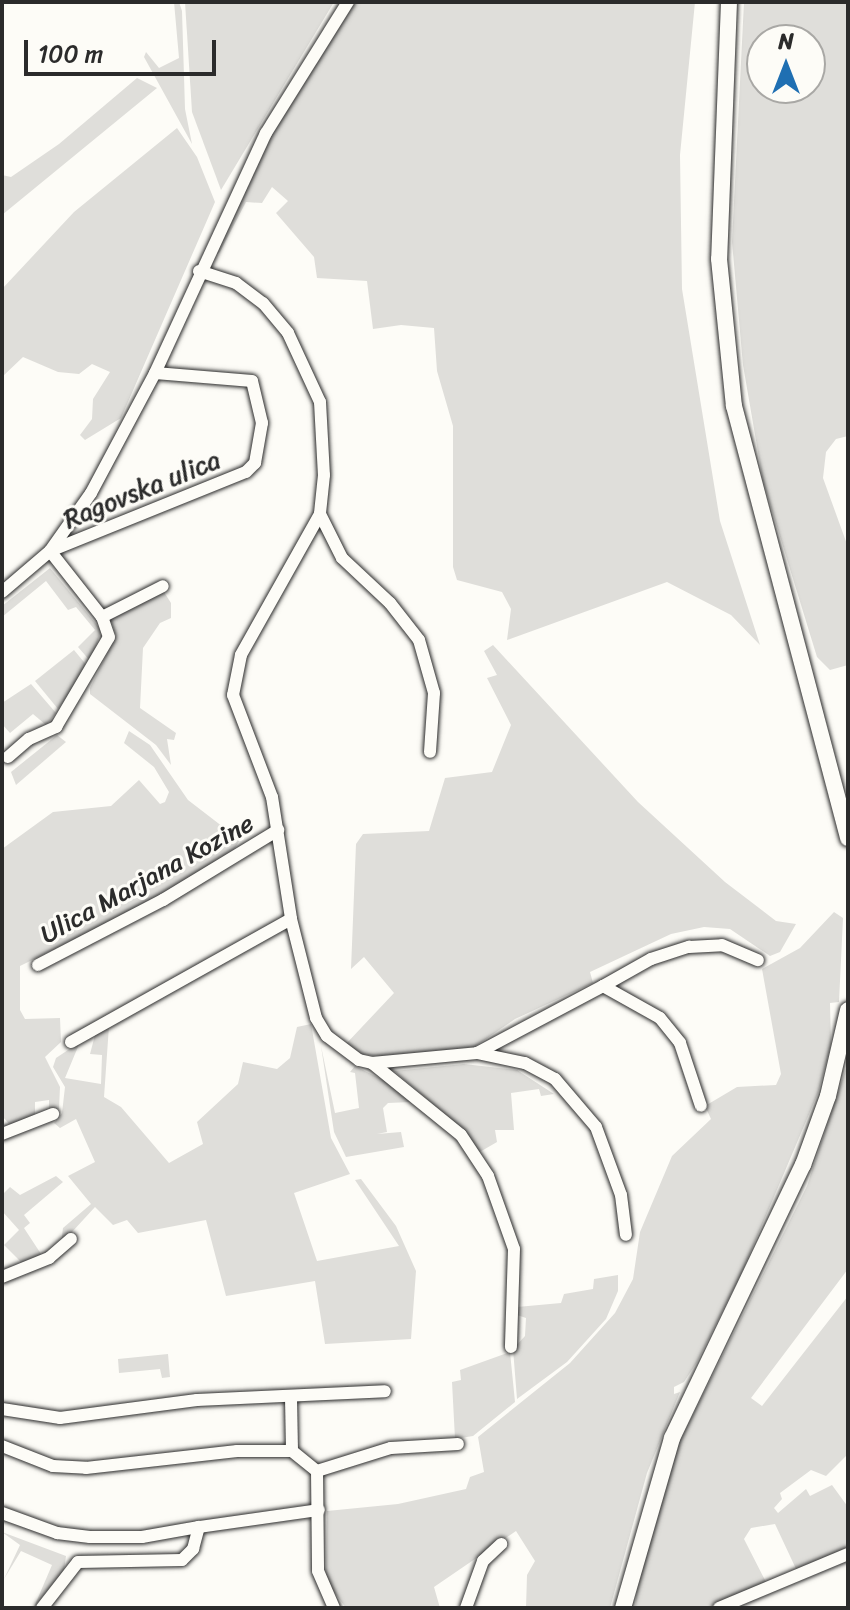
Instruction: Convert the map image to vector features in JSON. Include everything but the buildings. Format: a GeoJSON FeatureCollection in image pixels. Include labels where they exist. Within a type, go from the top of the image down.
{"type":"FeatureCollection","features":[{"type":"Feature","properties":{"kind":"main road"},"geometry":{"type":"LineString","coordinates":[[729,2],[719,230],[734,406],[848,838]]}},
{"type":"Feature","properties":{"kind":"main road"},"geometry":{"type":"LineString","coordinates":[[623,1608],[672,1438],[803,1165],[828,1096],[848,1010]]}},
{"type":"Feature","properties":{"kind":"street","name":"Ragovska ulica"},"geometry":{"type":"LineString","coordinates":[[2,592],[50,551],[91,493],[155,373],[199,271],[266,133],[348,2]]}},
{"type":"Feature","properties":{"kind":"street","name":"Ulica Marjana Kozine"},"geometry":{"type":"LineString","coordinates":[[199,271],[236,283],[263,303],[288,333],[310,376],[324,438],[320,514],[241,655],[234,679],[236,710],[272,797],[291,919],[316,1018],[345,1053],[372,1063],[461,1135],[488,1176],[514,1249],[511,1347]]}},
{"type":"Feature","properties":{"kind":"street","name":"Ragovska ulica"},"geometry":{"type":"LineString","coordinates":[[50,551],[246,472],[255,463],[262,423],[252,381],[155,373]]}},
{"type":"Feature","properties":{"kind":"street"},"geometry":{"type":"LineString","coordinates":[[320,514],[342,558],[390,603],[419,640],[434,693],[430,752]]}},
{"type":"Feature","properties":{"kind":"street","name":"Ragovska ulica"},"geometry":{"type":"LineString","coordinates":[[50,551],[102,617]]}},
{"type":"Feature","properties":{"kind":"street"},"geometry":{"type":"LineString","coordinates":[[8,757],[29,739],[56,727],[81,691],[109,637],[102,617],[163,586]]}},
{"type":"Feature","properties":{"kind":"street","name":"Ulica Marjana Kozine"},"geometry":{"type":"LineString","coordinates":[[38,965],[163,900],[278,830]]}},
{"type":"Feature","properties":{"kind":"street"},"geometry":{"type":"LineString","coordinates":[[71,1042],[291,919]]}},
{"type":"Feature","properties":{"kind":"street"},"geometry":{"type":"LineString","coordinates":[[477,1053],[651,959],[689,947],[722,945],[758,960]]}},
{"type":"Feature","properties":{"kind":"street"},"geometry":{"type":"LineString","coordinates":[[603,986],[660,1018],[680,1043],[701,1106]]}},
{"type":"Feature","properties":{"kind":"street"},"geometry":{"type":"LineString","coordinates":[[372,1063],[477,1053],[525,1063],[555,1079],[578,1100],[607,1151],[626,1235]]}},
{"type":"Feature","properties":{"kind":"street"},"geometry":{"type":"LineString","coordinates":[[2,1134],[47,1116],[39,1104]]}},
{"type":"Feature","properties":{"kind":"street"},"geometry":{"type":"LineString","coordinates":[[2,1277],[49,1258],[71,1239]]}},
{"type":"Feature","properties":{"kind":"street"},"geometry":{"type":"LineString","coordinates":[[2,1409],[60,1418],[197,1400],[291,1398],[385,1391]]}},
{"type":"Feature","properties":{"kind":"street"},"geometry":{"type":"LineString","coordinates":[[291,1398],[292,1451]]}},
{"type":"Feature","properties":{"kind":"street"},"geometry":{"type":"LineString","coordinates":[[317,1471],[391,1448],[458,1444]]}},
{"type":"Feature","properties":{"kind":"street"},"geometry":{"type":"LineString","coordinates":[[2,1446],[53,1466],[86,1468],[237,1451],[292,1451],[317,1471],[318,1571],[334,1608]]}},
{"type":"Feature","properties":{"kind":"street"},"geometry":{"type":"LineString","coordinates":[[2,1513],[57,1533],[90,1537],[142,1537],[319,1510]]}},
{"type":"Feature","properties":{"kind":"street"},"geometry":{"type":"LineString","coordinates":[[42,1608],[75,1564],[94,1559],[182,1560],[193,1549],[199,1527]]}},
{"type":"Feature","properties":{"kind":"street"},"geometry":{"type":"LineString","coordinates":[[466,1608],[479,1569],[501,1544]]}},
{"type":"Feature","properties":{"kind":"street"},"geometry":{"type":"LineString","coordinates":[[719,1608],[848,1554]]}},
{"type":"Feature","properties":{"kind":"shaded area"},"geometry":{"type":"Polygon","coordinates":[[[174,2],[179,2],[182,11],[185,109],[192,144],[144,57],[146,52],[159,68],[179,58],[174,2]]]}},
{"type":"Feature","properties":{"kind":"shaded area"},"geometry":{"type":"Polygon","coordinates":[[[185,2],[334,2],[221,190],[192,112],[185,2]]]}},
{"type":"Feature","properties":{"kind":"shaded area"},"geometry":{"type":"Polygon","coordinates":[[[352,2],[695,2],[680,155],[682,289],[720,521],[760,645],[731,615],[667,582],[507,640],[511,609],[502,592],[457,580],[453,567],[453,426],[437,371],[434,328],[401,325],[373,329],[367,281],[317,278],[314,257],[276,213],[288,201],[272,187],[262,203],[246,202],[220,252],[211,258],[240,185],[352,2]]]}},
{"type":"Feature","properties":{"kind":"shaded area"},"geometry":{"type":"Polygon","coordinates":[[[744,2],[848,2],[848,436],[836,439],[826,452],[823,478],[848,547],[848,665],[830,670],[817,657],[763,481],[743,365],[732,242],[744,2]]]}},
{"type":"Feature","properties":{"kind":"shaded area"},"geometry":{"type":"Polygon","coordinates":[[[137,78],[157,88],[2,215],[2,175],[11,177],[59,144],[137,78]]]}},
{"type":"Feature","properties":{"kind":"shaded area"},"geometry":{"type":"Polygon","coordinates":[[[177,128],[197,157],[215,202],[121,418],[85,440],[80,435],[92,419],[93,399],[110,372],[92,364],[79,374],[58,372],[23,357],[2,377],[2,289],[74,212],[177,128]]]}},
{"type":"Feature","properties":{"kind":"shaded area"},"geometry":{"type":"Polygon","coordinates":[[[50,568],[101,630],[91,662],[78,647],[95,630],[76,607],[68,610],[46,581],[2,617],[2,606],[50,568]]]}},
{"type":"Feature","properties":{"kind":"shaded area"},"geometry":{"type":"Polygon","coordinates":[[[164,592],[171,603],[171,618],[160,623],[143,648],[140,708],[176,733],[174,740],[167,739],[171,765],[156,745],[90,694],[90,688],[116,636],[109,615],[164,592]]]}},
{"type":"Feature","properties":{"kind":"shaded area"},"geometry":{"type":"Polygon","coordinates":[[[493,645],[638,802],[725,882],[776,921],[796,924],[780,952],[770,956],[730,929],[704,927],[671,934],[590,972],[593,983],[515,1019],[474,1047],[390,1057],[359,1054],[345,1045],[394,993],[364,957],[351,969],[356,844],[363,834],[429,831],[445,778],[492,772],[511,725],[487,678],[497,675],[484,651],[493,645]]]}},
{"type":"Feature","properties":{"kind":"shaded area"},"geometry":{"type":"Polygon","coordinates":[[[74,650],[88,667],[58,709],[35,681],[74,650]]]}},
{"type":"Feature","properties":{"kind":"shaded area"},"geometry":{"type":"Polygon","coordinates":[[[31,684],[56,713],[46,725],[33,714],[10,733],[2,724],[2,703],[31,684]]]}},
{"type":"Feature","properties":{"kind":"shaded area"},"geometry":{"type":"Polygon","coordinates":[[[129,731],[150,745],[188,800],[240,840],[231,854],[166,894],[20,966],[20,1010],[25,1019],[60,1018],[61,1042],[45,1057],[60,1087],[59,1109],[49,1111],[49,1100],[35,1102],[35,1118],[12,1127],[2,1116],[2,849],[53,812],[111,806],[139,780],[160,804],[165,802],[169,792],[154,767],[124,743],[129,731]]]}},
{"type":"Feature","properties":{"kind":"shaded area"},"geometry":{"type":"Polygon","coordinates":[[[57,735],[66,742],[16,785],[11,772],[57,735]]]}},
{"type":"Feature","properties":{"kind":"shaded area"},"geometry":{"type":"Polygon","coordinates":[[[834,912],[843,918],[839,1002],[830,1003],[831,1045],[818,1093],[742,1272],[697,1362],[684,1382],[674,1387],[674,1394],[680,1392],[647,1473],[610,1608],[526,1608],[527,1575],[535,1561],[516,1531],[434,1587],[440,1608],[346,1608],[326,1581],[327,1511],[398,1504],[466,1489],[470,1477],[484,1472],[478,1437],[570,1363],[615,1313],[633,1279],[640,1232],[672,1156],[711,1119],[705,1106],[737,1087],[776,1085],[781,1074],[762,969],[800,948],[834,912]]]}},
{"type":"Feature","properties":{"kind":"shaded area"},"geometry":{"type":"Polygon","coordinates":[[[311,1024],[331,1138],[350,1174],[294,1193],[317,1261],[399,1246],[355,1180],[361,1179],[396,1226],[416,1271],[411,1339],[325,1344],[315,1281],[226,1296],[206,1220],[138,1233],[127,1220],[113,1225],[95,1207],[61,1244],[63,1228],[91,1204],[68,1176],[95,1162],[76,1119],[60,1128],[54,1123],[62,1113],[65,1087],[53,1067],[56,1058],[80,1042],[65,1078],[101,1084],[102,1055],[90,1054],[95,1035],[109,1026],[104,1097],[121,1107],[169,1163],[203,1144],[197,1122],[238,1084],[243,1062],[277,1069],[290,1058],[297,1027],[311,1024]]]}},
{"type":"Feature","properties":{"kind":"shaded area"},"geometry":{"type":"Polygon","coordinates":[[[321,1046],[335,1113],[359,1108],[355,1073],[350,1072],[355,1066],[393,1085],[411,1102],[388,1103],[383,1108],[387,1132],[377,1134],[401,1132],[404,1147],[346,1157],[334,1132],[321,1046]]]}},
{"type":"Feature","properties":{"kind":"shaded area"},"geometry":{"type":"Polygon","coordinates":[[[848,1062],[848,1269],[751,1398],[762,1406],[848,1296],[848,1454],[826,1476],[811,1470],[780,1493],[782,1499],[774,1508],[778,1513],[806,1489],[810,1496],[832,1485],[848,1507],[848,1548],[797,1571],[775,1524],[751,1528],[744,1539],[767,1584],[706,1608],[635,1608],[639,1571],[680,1441],[807,1186],[848,1062]]]}},
{"type":"Feature","properties":{"kind":"shaded area"},"geometry":{"type":"Polygon","coordinates":[[[464,1064],[517,1070],[554,1094],[541,1096],[539,1089],[511,1093],[514,1130],[495,1130],[497,1142],[478,1153],[440,1110],[394,1071],[464,1064]]]}},
{"type":"Feature","properties":{"kind":"shaded area"},"geometry":{"type":"Polygon","coordinates":[[[56,1176],[63,1182],[24,1215],[30,1223],[24,1228],[43,1257],[24,1265],[4,1245],[19,1230],[2,1211],[2,1195],[10,1187],[20,1195],[56,1176]]]}},
{"type":"Feature","properties":{"kind":"shaded area"},"geometry":{"type":"Polygon","coordinates":[[[618,1275],[618,1291],[606,1319],[567,1362],[517,1399],[513,1349],[525,1336],[526,1318],[517,1315],[517,1307],[561,1303],[564,1294],[593,1289],[594,1279],[618,1275]]]}},
{"type":"Feature","properties":{"kind":"shaded area"},"geometry":{"type":"Polygon","coordinates":[[[510,1352],[515,1402],[473,1436],[455,1439],[452,1382],[461,1380],[460,1370],[510,1352]]]}},
{"type":"Feature","properties":{"kind":"shaded area"},"geometry":{"type":"Polygon","coordinates":[[[168,1354],[170,1377],[162,1378],[160,1369],[119,1373],[118,1359],[168,1354]]]}},
{"type":"Feature","properties":{"kind":"shaded area"},"geometry":{"type":"Polygon","coordinates":[[[2,1532],[66,1556],[64,1570],[34,1607],[52,1565],[21,1551],[4,1579],[20,1545],[2,1532]]]}}]}
